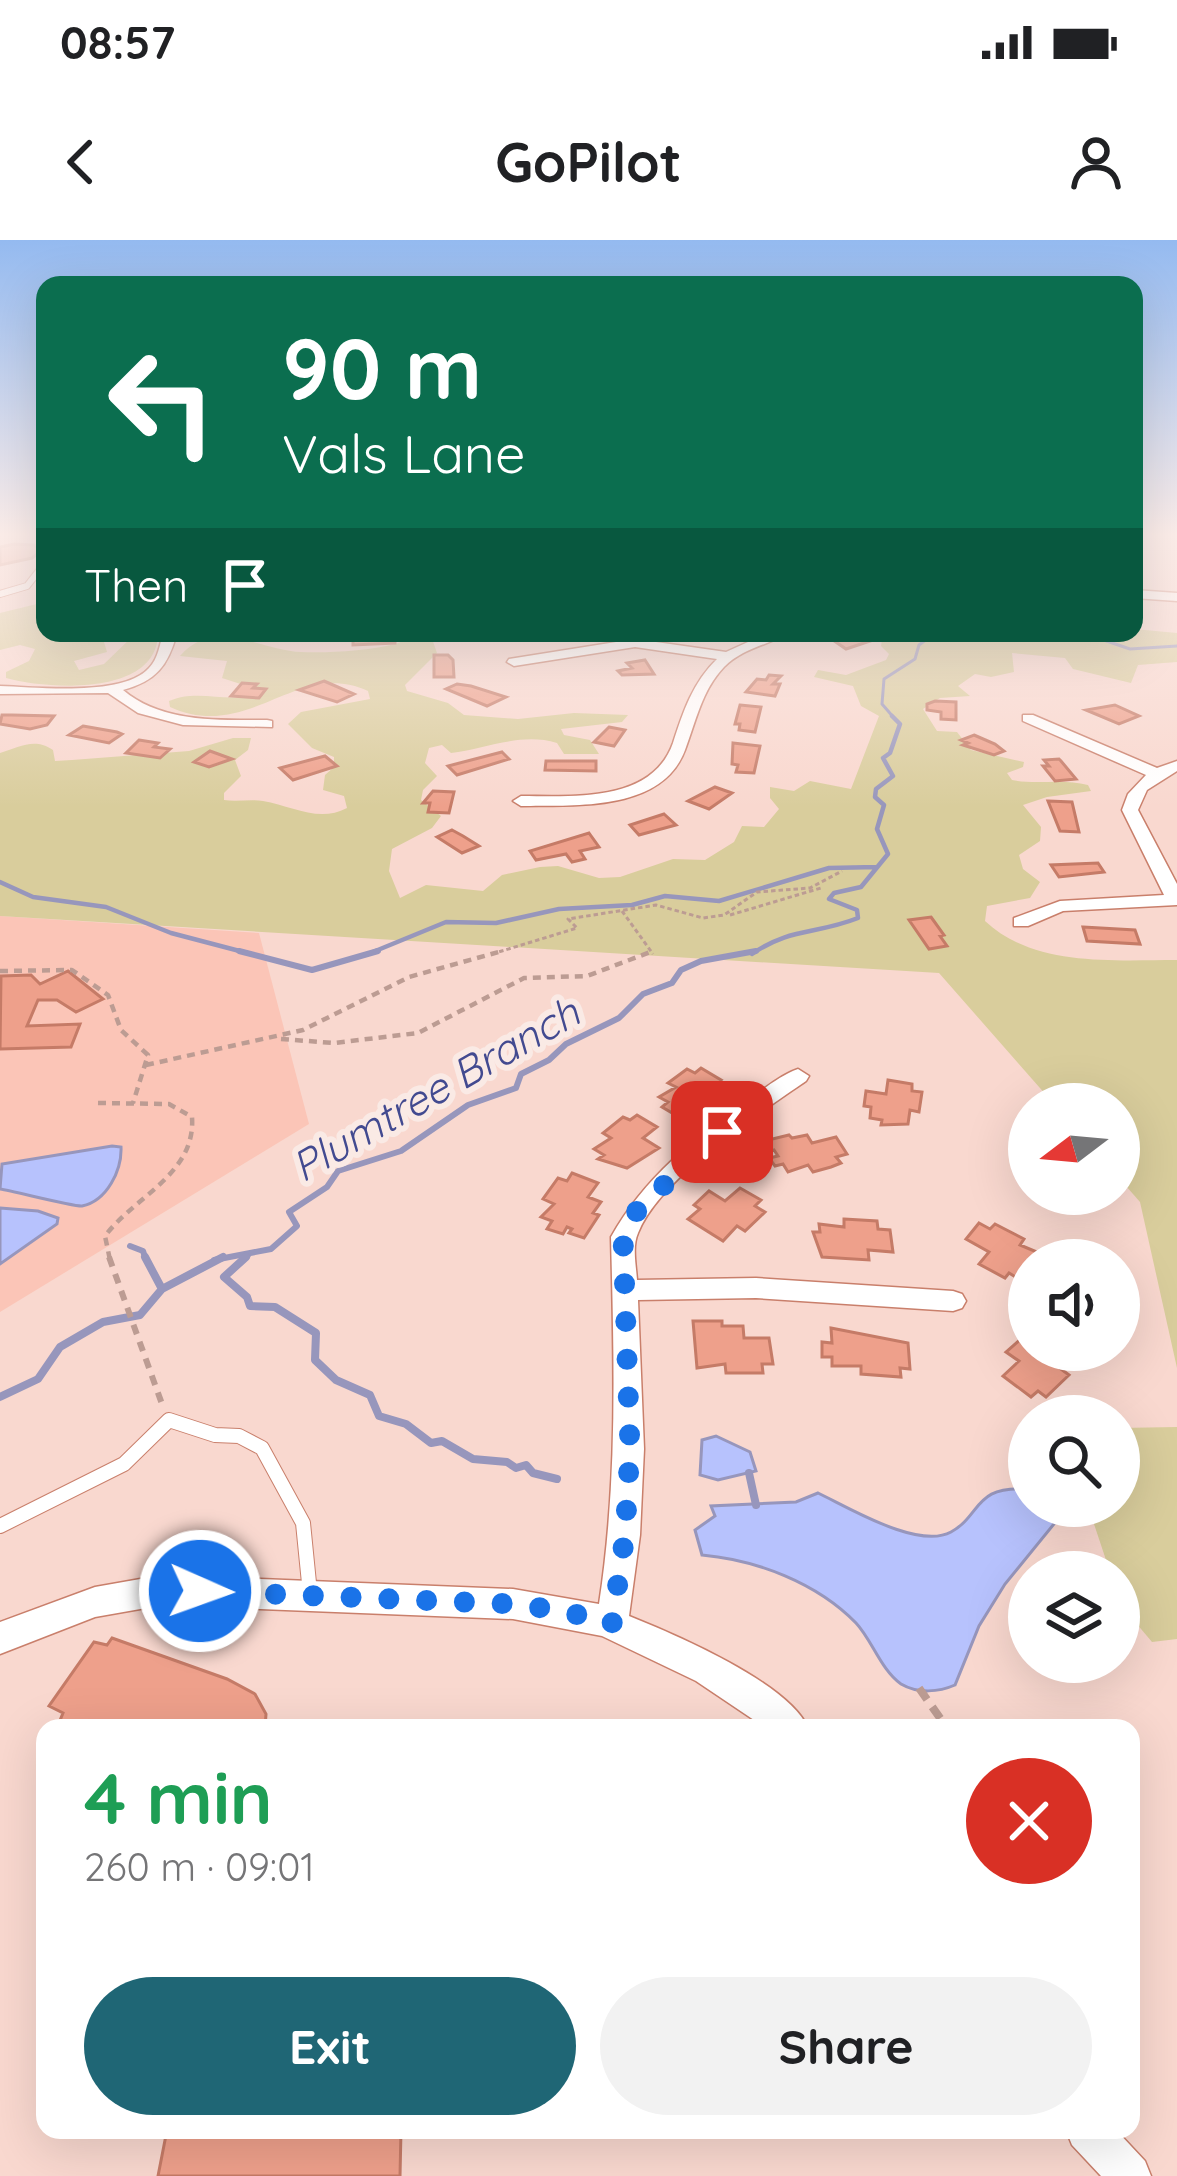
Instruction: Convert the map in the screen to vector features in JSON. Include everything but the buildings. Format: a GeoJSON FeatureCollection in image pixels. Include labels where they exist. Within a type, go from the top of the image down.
{"type":"FeatureCollection","features":[{"type":"Feature","properties":{"kind":"street"},"geometry":{"type":"LineString","coordinates":[[0,690],[110,687],[154,672],[166,642]]}},
{"type":"Feature","properties":{"kind":"street"},"geometry":{"type":"LineString","coordinates":[[521,801],[591,799],[655,780],[676,756],[701,682],[728,656],[761,642]]}},
{"type":"Feature","properties":{"kind":"street"},"geometry":{"type":"LineString","coordinates":[[514,662],[634,643],[728,656]]}},
{"type":"Feature","properties":{"kind":"street"},"geometry":{"type":"LineString","coordinates":[[110,687],[135,707],[156,715],[215,724],[267,724]]}},
{"type":"Feature","properties":{"kind":"street"},"geometry":{"type":"LineString","coordinates":[[1028,718],[1156,773]]}},
{"type":"Feature","properties":{"kind":"street"},"geometry":{"type":"LineString","coordinates":[[1021,922],[1060,906],[1176,900],[1130,810],[1140,787],[1156,773],[1177,766]]}},
{"type":"Feature","properties":{"kind":"street"},"geometry":{"type":"LineString","coordinates":[[612,1624],[625,1535],[630,1449],[623,1237],[638,1209],[692,1157],[798,1076]]}},
{"type":"Feature","properties":{"kind":"street"},"geometry":{"type":"LineString","coordinates":[[624,1291],[756,1288],[953,1301]]}},
{"type":"Feature","properties":{"kind":"street"},"geometry":{"type":"LineString","coordinates":[[0,1638],[95,1602],[163,1590],[513,1604],[612,1624],[736,1687],[779,1719]]}},
{"type":"Feature","properties":{"kind":"street"},"geometry":{"type":"LineString","coordinates":[[1095,2139],[1130,2176]]}},
{"type":"Feature","properties":{"kind":"lane"},"geometry":{"type":"LineString","coordinates":[[0,1526],[124,1464],[169,1420],[215,1435],[239,1436],[262,1448],[303,1523],[310,1594]]}},
{"type":"Feature","properties":{"kind":"path"},"geometry":{"type":"LineString","coordinates":[[146,1065],[164,1066],[199,1053],[274,1038],[331,1018],[375,991],[436,968],[480,962],[489,955],[565,936],[578,928],[568,919],[656,905],[703,918],[724,915],[800,897],[842,871]]}},
{"type":"Feature","properties":{"kind":"path"},"geometry":{"type":"LineString","coordinates":[[724,915],[757,892],[826,884]]}},
{"type":"Feature","properties":{"kind":"path"},"geometry":{"type":"LineString","coordinates":[[274,1038],[334,1043],[418,1033],[524,978],[587,976],[656,953],[642,943],[622,911]]}},
{"type":"Feature","properties":{"kind":"path"},"geometry":{"type":"LineString","coordinates":[[0,971],[72,970],[101,988],[121,1030],[148,1055],[133,1103]]}},
{"type":"Feature","properties":{"kind":"path"},"geometry":{"type":"LineString","coordinates":[[98,1103],[182,1110],[193,1118],[196,1130],[181,1164],[113,1221],[105,1236],[145,1370],[169,1420]]}},
{"type":"Feature","properties":{"kind":"path"},"geometry":{"type":"LineString","coordinates":[[919,1688],[941,1719]]}},
{"type":"Feature","properties":{"kind":"shaded area"},"geometry":{"type":"Polygon","coordinates":[[[0,626],[36,626],[36,642],[104,642],[107,652],[74,661],[79,670],[104,664],[127,642],[156,642],[153,654],[140,668],[121,678],[73,686],[6,678],[6,672],[29,661],[35,649],[20,645],[0,650],[0,626]]]}},
{"type":"Feature","properties":{"kind":"shaded area"},"geometry":{"type":"Polygon","coordinates":[[[1143,630],[1177,633],[1177,662],[1138,665],[1131,683],[1073,669],[1065,658],[1012,653],[1014,672],[991,677],[975,674],[958,686],[970,696],[940,698],[923,709],[937,731],[957,732],[971,750],[1024,762],[1023,767],[1007,773],[1012,780],[1079,783],[1091,791],[1023,805],[1041,827],[1040,841],[1019,855],[1023,869],[1040,882],[1030,898],[987,906],[985,921],[1005,936],[1050,954],[1177,960],[1177,1368],[1140,1202],[1140,1083],[1036,1083],[939,973],[0,916],[0,753],[20,746],[46,746],[53,750],[55,761],[189,751],[233,738],[251,738],[248,750],[235,760],[241,776],[224,793],[224,800],[263,801],[316,814],[347,808],[344,796],[323,790],[334,757],[312,748],[288,724],[301,712],[370,699],[368,691],[342,684],[318,685],[224,715],[198,715],[170,707],[169,701],[181,697],[240,697],[262,691],[222,678],[227,661],[180,656],[200,642],[251,642],[324,652],[433,642],[437,653],[405,685],[407,691],[448,703],[464,715],[518,719],[574,713],[628,715],[622,722],[561,729],[564,735],[590,740],[599,754],[564,754],[557,743],[530,739],[451,753],[442,745],[429,748],[425,763],[437,776],[423,790],[421,800],[441,816],[432,828],[392,849],[389,871],[400,898],[426,885],[483,891],[502,875],[540,867],[558,866],[599,878],[620,877],[673,859],[705,860],[734,842],[742,826],[764,827],[779,809],[770,798],[770,787],[794,791],[810,781],[851,789],[879,716],[861,706],[853,686],[814,677],[818,670],[846,675],[886,660],[889,654],[882,642],[1143,642],[1143,630]]]}},
{"type":"Feature","properties":{"kind":"shaded area"},"geometry":{"type":"Polygon","coordinates":[[[0,916],[259,933],[309,1124],[0,1312],[0,916]]]}},
{"type":"Feature","properties":{"kind":"shaded area"},"geometry":{"type":"Polygon","coordinates":[[[1177,1427],[1177,1639],[1152,1642],[1140,1628],[1140,1551],[1103,1551],[1095,1527],[1140,1527],[1140,1428],[1177,1427]]]}},
{"type":"Feature","properties":{"kind":"water"},"geometry":{"type":"Polygon","coordinates":[[[121,1147],[116,1174],[91,1203],[77,1206],[0,1189],[2,1164],[121,1147]]]}},
{"type":"Feature","properties":{"kind":"water"},"geometry":{"type":"Polygon","coordinates":[[[0,1208],[38,1211],[58,1218],[57,1224],[0,1264],[0,1208]]]}},
{"type":"Feature","properties":{"kind":"water"},"geometry":{"type":"Polygon","coordinates":[[[716,1436],[750,1452],[756,1471],[718,1480],[700,1475],[702,1440],[716,1436]]]}},
{"type":"Feature","properties":{"kind":"water"},"geometry":{"type":"Polygon","coordinates":[[[1008,1490],[1008,1527],[1051,1527],[1032,1551],[1008,1551],[1008,1580],[979,1626],[955,1685],[935,1690],[901,1684],[856,1623],[805,1585],[765,1568],[702,1555],[695,1530],[715,1516],[711,1506],[796,1502],[818,1493],[902,1531],[937,1536],[961,1525],[988,1496],[1008,1490]]]}},
{"type":"Feature","properties":{"kind":"waterway","name":"Plumtree Branch"},"geometry":{"type":"LineString","coordinates":[[895,719],[882,704],[884,679],[915,659],[923,642]]}},
{"type":"Feature","properties":{"kind":"waterway","name":"Plumtree Branch"},"geometry":{"type":"LineString","coordinates":[[1109,642],[1130,649],[1177,646]]}},
{"type":"Feature","properties":{"kind":"waterway","name":"Plumtree Branch"},"geometry":{"type":"LineString","coordinates":[[892,716],[895,719]]}},
{"type":"Feature","properties":{"kind":"waterway","name":"Plumtree Branch"},"geometry":{"type":"LineString","coordinates":[[752,954],[779,939],[858,918],[857,910],[829,899],[834,893],[861,887],[888,854],[877,829],[884,805],[875,797],[876,789],[893,776],[883,758],[890,753],[900,724],[895,719]]}},
{"type":"Feature","properties":{"kind":"waterway"},"geometry":{"type":"LineString","coordinates":[[369,954],[446,922],[496,923],[559,909],[632,905],[665,896],[719,901],[829,868],[877,867]]}},
{"type":"Feature","properties":{"kind":"waterway"},"geometry":{"type":"LineString","coordinates":[[0,882],[33,897],[106,907],[171,933],[251,954]]}},
{"type":"Feature","properties":{"kind":"waterway"},"geometry":{"type":"LineString","coordinates":[[239,951],[312,970],[369,954]]}},
{"type":"Feature","properties":{"kind":"waterway"},"geometry":{"type":"LineString","coordinates":[[369,954],[378,951]]}},
{"type":"Feature","properties":{"kind":"waterway","name":"Plumtree Branch"},"geometry":{"type":"LineString","coordinates":[[219,1259],[271,1249],[297,1226],[289,1212],[327,1187],[338,1171],[401,1151],[468,1105],[516,1088],[521,1074],[549,1060],[566,1044],[619,1018],[643,994],[672,983],[681,970],[701,961],[756,951]]}},
{"type":"Feature","properties":{"kind":"waterway"},"geometry":{"type":"LineString","coordinates":[[130,1246],[143,1251],[145,1257]]}},
{"type":"Feature","properties":{"kind":"waterway","name":"Plumtree Branch"},"geometry":{"type":"LineString","coordinates":[[242,1260],[249,1254]]}},
{"type":"Feature","properties":{"kind":"waterway"},"geometry":{"type":"LineString","coordinates":[[145,1257],[162,1289]]}},
{"type":"Feature","properties":{"kind":"waterway","name":"Plumtree Branch"},"geometry":{"type":"LineString","coordinates":[[219,1259],[223,1257]]}},
{"type":"Feature","properties":{"kind":"waterway"},"geometry":{"type":"LineString","coordinates":[[246,1257],[224,1277],[247,1297],[250,1306],[275,1307],[316,1333],[315,1360],[336,1380],[370,1395],[379,1416],[406,1424],[431,1443],[442,1441],[473,1459],[507,1462],[516,1468],[526,1465],[533,1473],[557,1479]]}},
{"type":"Feature","properties":{"kind":"waterway","name":"Plumtree Branch"},"geometry":{"type":"LineString","coordinates":[[162,1289],[219,1259]]}},
{"type":"Feature","properties":{"kind":"waterway","name":"Plumtree Branch"},"geometry":{"type":"LineString","coordinates":[[214,1260],[219,1259]]}},
{"type":"Feature","properties":{"kind":"waterway","name":"Plumtree Branch"},"geometry":{"type":"LineString","coordinates":[[0,1397],[38,1379],[60,1347],[103,1322],[140,1315],[162,1289]]}},
{"type":"Feature","properties":{"kind":"waterway"},"geometry":{"type":"LineString","coordinates":[[749,1473],[756,1505]]}},
{"type":"Feature","properties":{"kind":"route"},"geometry":{"type":"LineString","coordinates":[[200,1591],[513,1604],[612,1624],[625,1535],[630,1449],[623,1237],[638,1209],[722,1132]]}}]}
